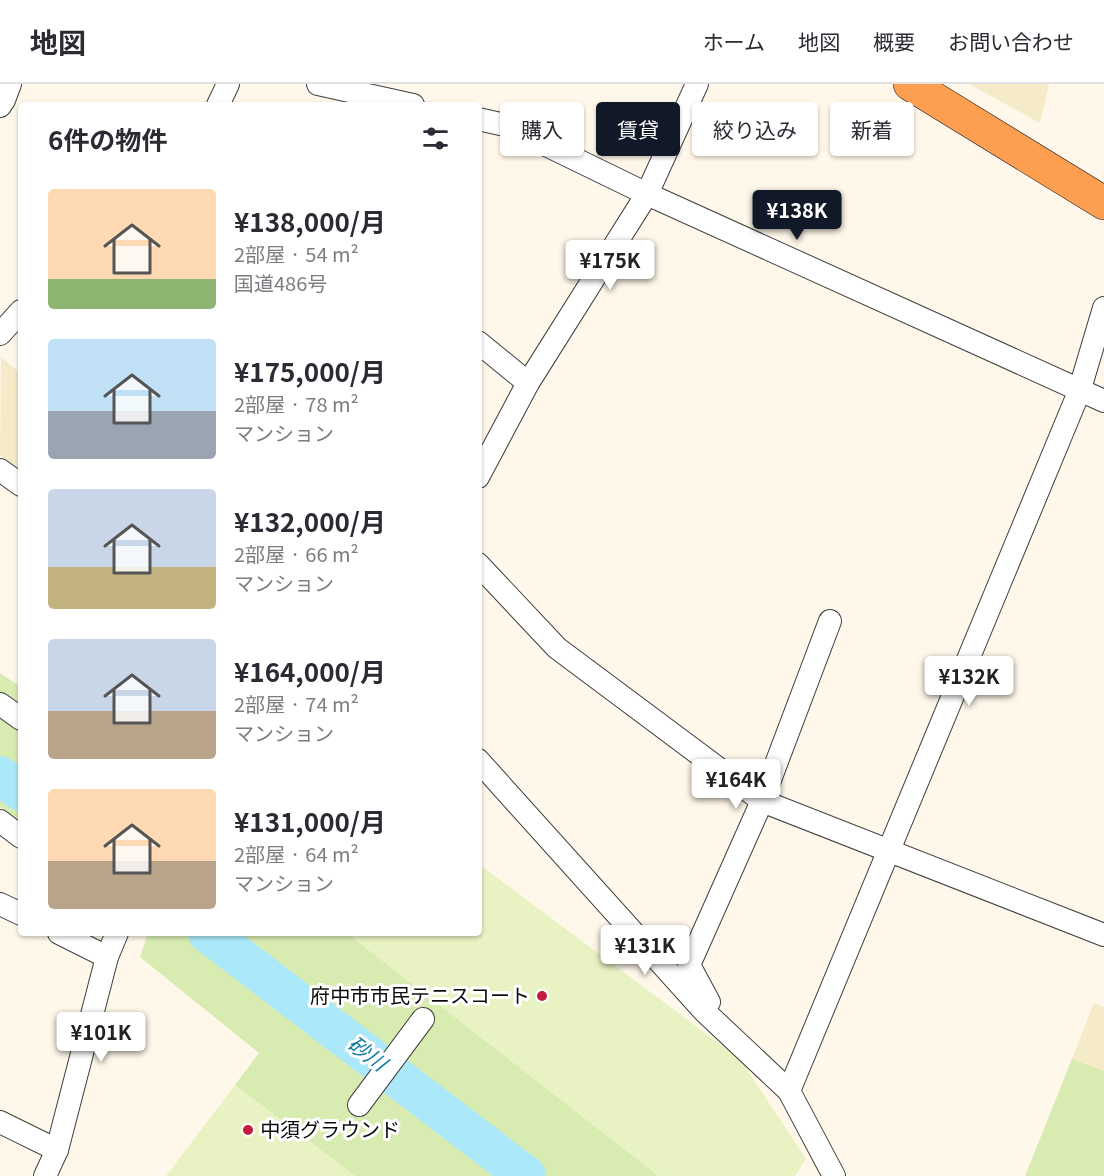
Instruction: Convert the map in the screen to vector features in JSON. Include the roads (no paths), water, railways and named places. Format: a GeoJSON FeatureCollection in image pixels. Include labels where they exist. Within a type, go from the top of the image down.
{"type":"FeatureCollection","features":[{"type":"Feature","properties":{"kind":"highway"},"geometry":{"type":"LineString","coordinates":[[910,84],[1104,203]]}},
{"type":"Feature","properties":{"kind":"street"},"geometry":{"type":"LineString","coordinates":[[0,105],[9,84]]}},
{"type":"Feature","properties":{"kind":"street"},"geometry":{"type":"LineString","coordinates":[[219,102],[228,84]]}},
{"type":"Feature","properties":{"kind":"street"},"geometry":{"type":"LineString","coordinates":[[318,84],[399,102]]}},
{"type":"Feature","properties":{"kind":"street"},"geometry":{"type":"LineString","coordinates":[[482,469],[528,383],[647,194],[697,84]]}},
{"type":"Feature","properties":{"kind":"street"},"geometry":{"type":"LineString","coordinates":[[482,120],[505,125],[647,194],[1079,392],[1104,401]]}},
{"type":"Feature","properties":{"kind":"street"},"geometry":{"type":"LineString","coordinates":[[789,1091],[1079,392],[1104,308]]}},
{"type":"Feature","properties":{"kind":"street"},"geometry":{"type":"LineString","coordinates":[[0,334],[18,314]]}},
{"type":"Feature","properties":{"kind":"street"},"geometry":{"type":"LineString","coordinates":[[482,345],[528,383]]}},
{"type":"Feature","properties":{"kind":"street"},"geometry":{"type":"LineString","coordinates":[[0,470],[18,483]]}},
{"type":"Feature","properties":{"kind":"street"},"geometry":{"type":"LineString","coordinates":[[482,568],[557,648],[762,801],[1104,935]]}},
{"type":"Feature","properties":{"kind":"street"},"geometry":{"type":"LineString","coordinates":[[704,1011],[709,1002],[689,965],[762,801],[830,621]]}},
{"type":"Feature","properties":{"kind":"street"},"geometry":{"type":"LineString","coordinates":[[0,704],[18,717]]}},
{"type":"Feature","properties":{"kind":"street"},"geometry":{"type":"LineString","coordinates":[[482,764],[704,1011],[789,1091],[834,1176]]}},
{"type":"Feature","properties":{"kind":"street"},"geometry":{"type":"LineString","coordinates":[[0,822],[18,835]]}},
{"type":"Feature","properties":{"kind":"street"},"geometry":{"type":"LineString","coordinates":[[0,904],[18,913]]}},
{"type":"Feature","properties":{"kind":"street"},"geometry":{"type":"LineString","coordinates":[[65,936],[107,957]]}},
{"type":"Feature","properties":{"kind":"street"},"geometry":{"type":"LineString","coordinates":[[45,1176],[57,1150],[107,957],[116,936]]}},
{"type":"Feature","properties":{"kind":"street"},"geometry":{"type":"LineString","coordinates":[[359,1105],[423,1019]]}},
{"type":"Feature","properties":{"kind":"street"},"geometry":{"type":"LineString","coordinates":[[0,1122],[57,1150]]}},
{"type":"Feature","properties":{"kind":"waterway","name":"砂川"},"geometry":{"type":"LineString","coordinates":[[0,776],[18,789]]}},
{"type":"Feature","properties":{"kind":"waterway","name":"砂川"},"geometry":{"type":"LineString","coordinates":[[212,936],[526,1176]]}},
{"type":"Feature","properties":{"kind":"place","name":"府中市市民テニスコート"},"geometry":{"type":"Point","coordinates":[542,996]}},
{"type":"Feature","properties":{"kind":"place","name":"中須グラウンド"},"geometry":{"type":"Point","coordinates":[248,1130]}}]}
